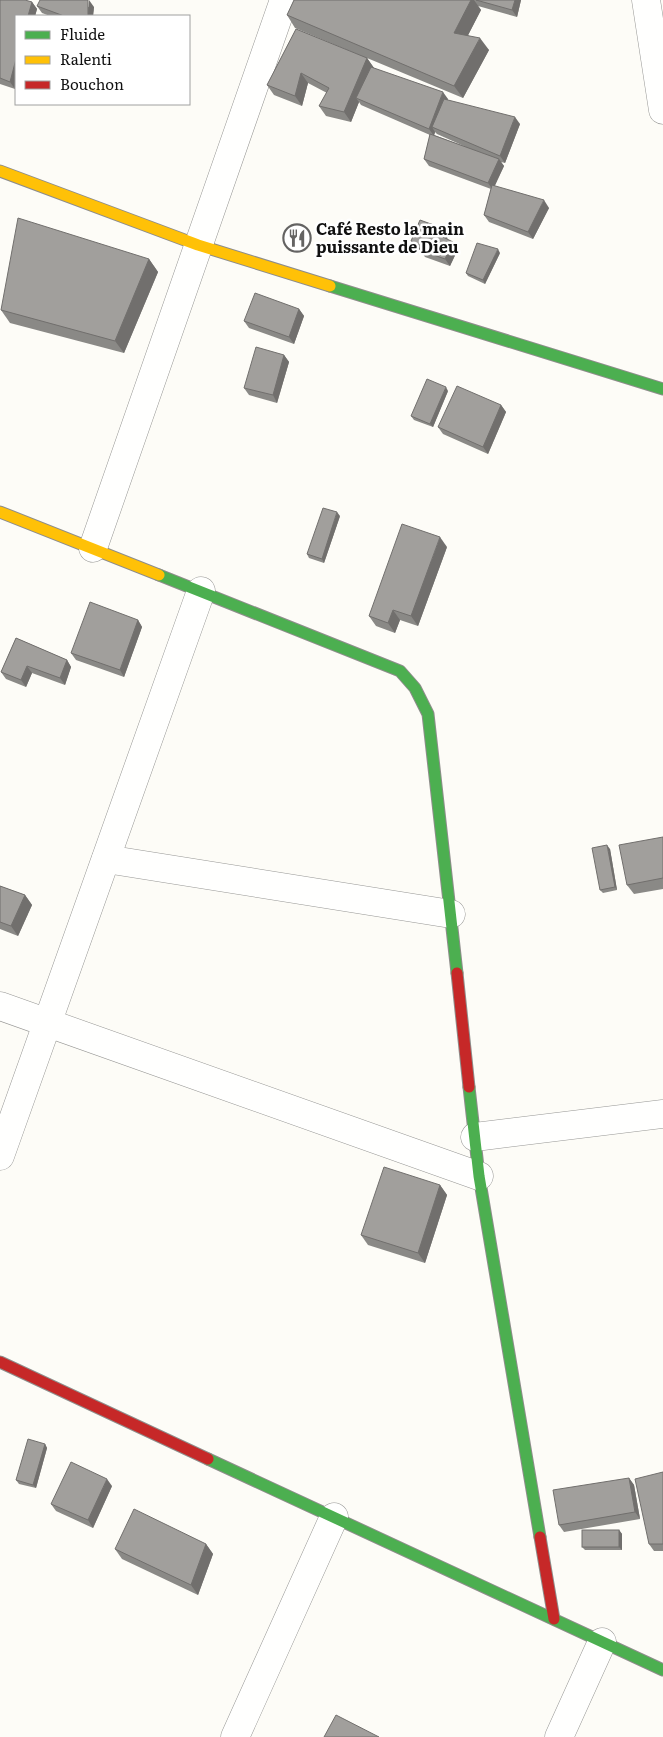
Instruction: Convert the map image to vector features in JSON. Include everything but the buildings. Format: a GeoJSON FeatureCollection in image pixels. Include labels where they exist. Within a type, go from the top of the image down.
{"type":"FeatureCollection","features":[{"type":"Feature","properties":{"kind":"street"},"geometry":{"type":"LineString","coordinates":[[93,548],[284,0]]}},
{"type":"Feature","properties":{"kind":"street"},"geometry":{"type":"LineString","coordinates":[[646,0],[663,107]]}},
{"type":"Feature","properties":{"kind":"street"},"geometry":{"type":"LineString","coordinates":[[0,171],[198,244],[663,389]]}},
{"type":"Feature","properties":{"kind":"street"},"geometry":{"type":"LineString","coordinates":[[0,512],[400,672],[415,688],[428,714],[479,1176],[554,1619]]}},
{"type":"Feature","properties":{"kind":"street"},"geometry":{"type":"LineString","coordinates":[[0,1156],[201,591]]}},
{"type":"Feature","properties":{"kind":"street"},"geometry":{"type":"LineString","coordinates":[[106,859],[451,914]]}},
{"type":"Feature","properties":{"kind":"street"},"geometry":{"type":"LineString","coordinates":[[0,1006],[479,1176]]}},
{"type":"Feature","properties":{"kind":"street"},"geometry":{"type":"LineString","coordinates":[[475,1137],[663,1114]]}},
{"type":"Feature","properties":{"kind":"street"},"geometry":{"type":"LineString","coordinates":[[0,1362],[663,1670]]}},
{"type":"Feature","properties":{"kind":"street"},"geometry":{"type":"LineString","coordinates":[[235,1737],[334,1517]]}},
{"type":"Feature","properties":{"kind":"street"},"geometry":{"type":"LineString","coordinates":[[559,1737],[602,1642]]}},
{"type":"Feature","properties":{"kind":"traffic: fast"},"geometry":{"type":"LineString","coordinates":[[330,286],[663,389]]}},
{"type":"Feature","properties":{"kind":"traffic: fast"},"geometry":{"type":"LineString","coordinates":[[159,575],[400,671],[415,688],[428,714],[457,973]]}},
{"type":"Feature","properties":{"kind":"traffic: fast"},"geometry":{"type":"LineString","coordinates":[[469,1087],[479,1176],[540,1537]]}},
{"type":"Feature","properties":{"kind":"traffic: fast"},"geometry":{"type":"LineString","coordinates":[[208,1459],[663,1670]]}},
{"type":"Feature","properties":{"kind":"traffic: slow"},"geometry":{"type":"LineString","coordinates":[[0,171],[198,245],[330,286]]}},
{"type":"Feature","properties":{"kind":"traffic: slow"},"geometry":{"type":"LineString","coordinates":[[0,512],[159,575]]}},
{"type":"Feature","properties":{"kind":"traffic: jam"},"geometry":{"type":"LineString","coordinates":[[457,973],[469,1087]]}},
{"type":"Feature","properties":{"kind":"traffic: jam"},"geometry":{"type":"LineString","coordinates":[[0,1362],[208,1459]]}},
{"type":"Feature","properties":{"kind":"traffic: jam"},"geometry":{"type":"LineString","coordinates":[[540,1537],[554,1619]]}},
{"type":"Feature","properties":{"kind":"place","name":"Café Resto la main puissante de Dieu"},"geometry":{"type":"Point","coordinates":[297,238]}}]}
